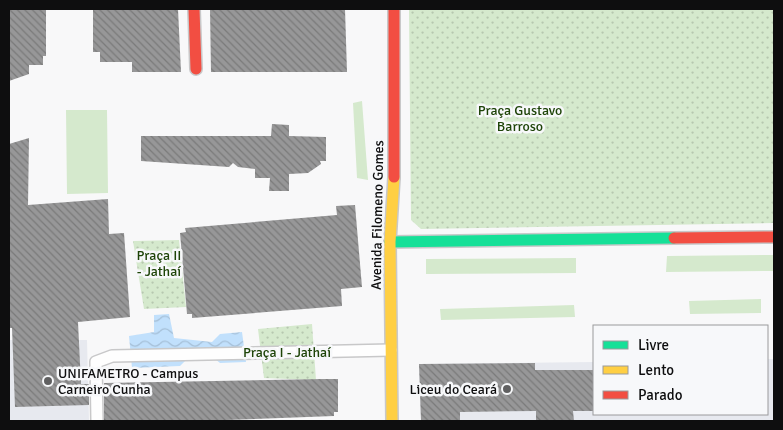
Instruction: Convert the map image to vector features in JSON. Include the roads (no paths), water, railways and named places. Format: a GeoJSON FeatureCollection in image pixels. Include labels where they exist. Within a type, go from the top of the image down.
{"type":"FeatureCollection","features":[{"type":"Feature","properties":{"kind":"street"},"geometry":{"type":"LineString","coordinates":[[194,9],[196,69]]}},
{"type":"Feature","properties":{"kind":"street","name":"Avenida Filomeno Gomes"},"geometry":{"type":"LineString","coordinates":[[392,421],[390,242],[394,189],[394,9]]}},
{"type":"Feature","properties":{"kind":"street"},"geometry":{"type":"LineString","coordinates":[[390,242],[774,237]]}},
{"type":"Feature","properties":{"kind":"lane"},"geometry":{"type":"LineString","coordinates":[[97,421],[96,362],[112,356],[391,350]]}},
{"type":"Feature","properties":{"kind":"water"},"geometry":{"type":"Polygon","coordinates":[[[169,314],[174,338],[212,342],[220,334],[242,332],[246,362],[220,363],[210,355],[189,357],[180,366],[132,368],[129,336],[154,332],[154,315],[169,314]]]}},
{"type":"Feature","properties":{"kind":"place","name":"UNIFAMETRO - Campus Carneiro Cunha"},"geometry":{"type":"Point","coordinates":[48,381]}},
{"type":"Feature","properties":{"kind":"place","name":"Liceu do Ceará"},"geometry":{"type":"Point","coordinates":[507,389]}},
{"type":"Feature","properties":{"kind":"park label","name":"Praça Gustavo Barroso"},"geometry":{"type":"Point","coordinates":[520,118]}},
{"type":"Feature","properties":{"kind":"park label","name":"Praça II - Jathaí"},"geometry":{"type":"Point","coordinates":[159,264]}},
{"type":"Feature","properties":{"kind":"park label","name":"Praça I - Jathaí"},"geometry":{"type":"Point","coordinates":[287,352]}}]}
